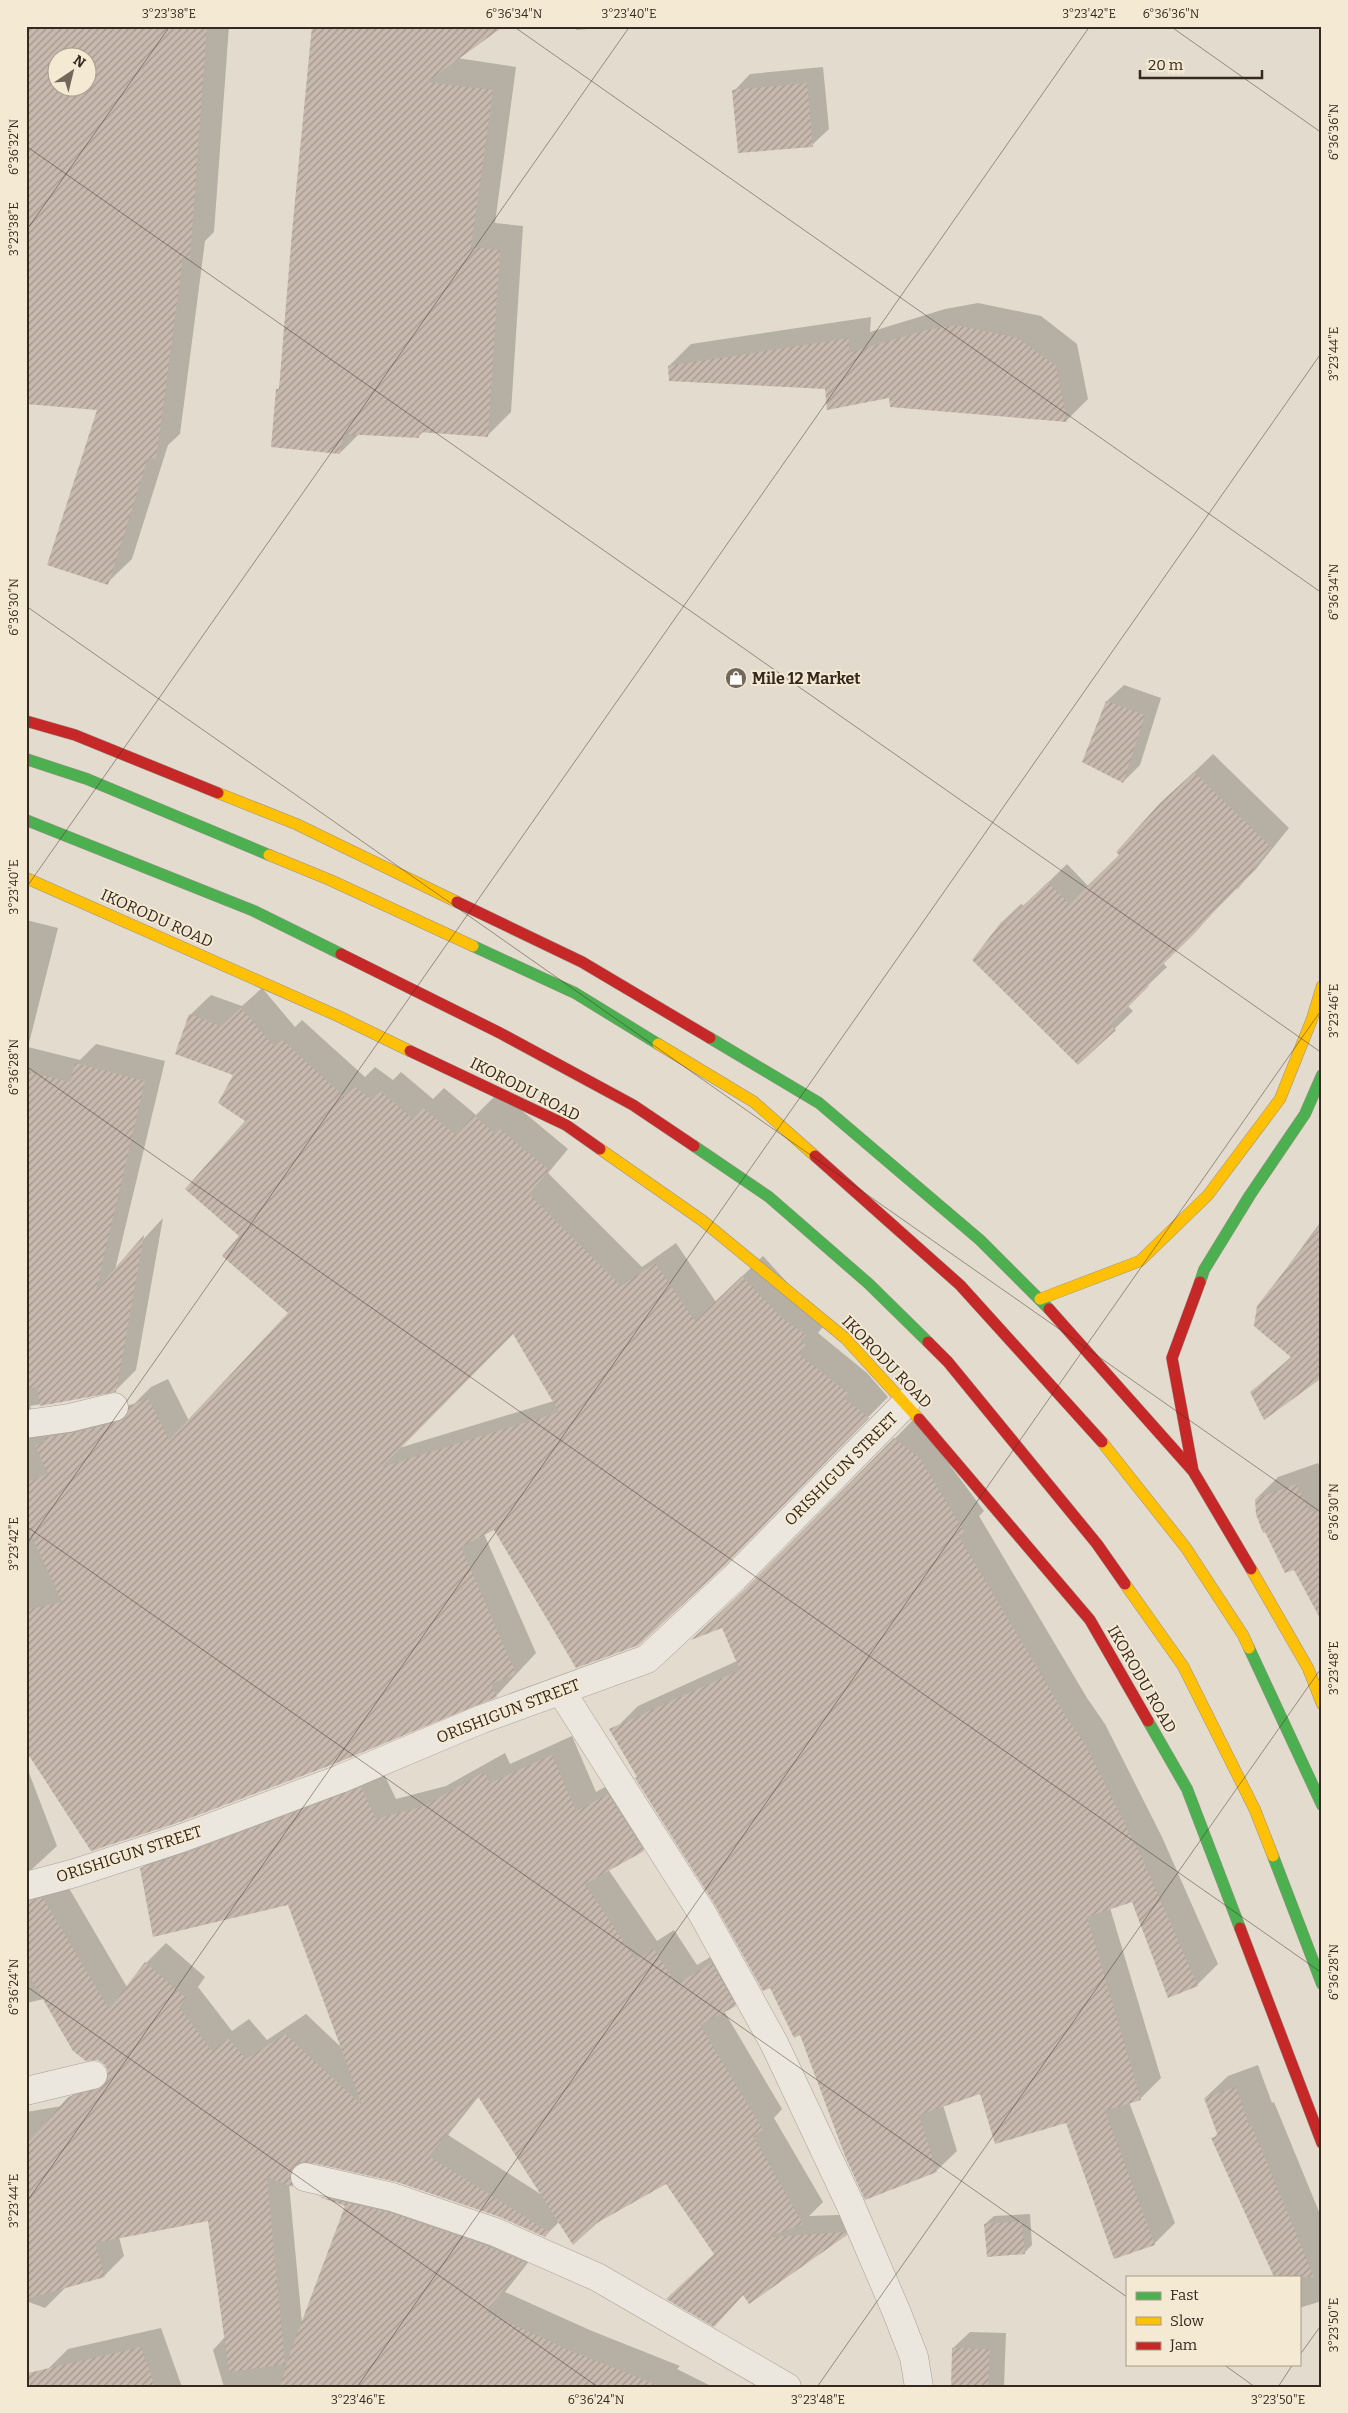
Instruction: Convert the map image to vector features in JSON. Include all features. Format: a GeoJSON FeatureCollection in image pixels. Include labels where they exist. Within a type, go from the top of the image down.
{"type":"FeatureCollection","features":[{"type":"Feature","properties":{"kind":"main road"},"geometry":{"type":"LineString","coordinates":[[26,721],[75,735],[296,824],[582,962],[819,1103],[980,1240],[1040,1300],[1193,1471],[1254,1573],[1315,1665],[1322,1704]]}},
{"type":"Feature","properties":{"kind":"main road"},"geometry":{"type":"LineString","coordinates":[[26,759],[86,779],[330,880],[575,993],[754,1102],[960,1285],[1090,1428],[1186,1548],[1243,1635],[1322,1805]]}},
{"type":"Feature","properties":{"kind":"main road"},"geometry":{"type":"LineString","coordinates":[[26,820],[254,911],[500,1033],[633,1105],[769,1197],[869,1284],[948,1362],[1097,1544],[1183,1666],[1255,1810],[1322,1984]]}},
{"type":"Feature","properties":{"kind":"main road","name":"IKORODU ROAD"},"geometry":{"type":"LineString","coordinates":[[26,878],[338,1016],[566,1125],[710,1227],[845,1338],[906,1403],[1090,1620],[1187,1789],[1322,2143]]}},
{"type":"Feature","properties":{"kind":"main road"},"geometry":{"type":"LineString","coordinates":[[1040,1300],[1140,1261],[1208,1195],[1280,1099],[1312,1019],[1322,986]]}},
{"type":"Feature","properties":{"kind":"main road"},"geometry":{"type":"LineString","coordinates":[[1193,1471],[1172,1358],[1204,1270],[1250,1195],[1305,1114],[1322,1075]]}},
{"type":"Feature","properties":{"kind":"street","name":"ORISHIGUN STREET"},"geometry":{"type":"LineString","coordinates":[[26,1886],[75,1873],[182,1838],[340,1779],[482,1719],[647,1659],[734,1578],[906,1403]]}},
{"type":"Feature","properties":{"kind":"street"},"geometry":{"type":"LineString","coordinates":[[26,1424],[68,1418],[114,1407]]}},
{"type":"Feature","properties":{"kind":"street"},"geometry":{"type":"LineString","coordinates":[[561,1691],[702,1913],[774,2043],[851,2206],[893,2304],[914,2357],[919,2387]]}},
{"type":"Feature","properties":{"kind":"street"},"geometry":{"type":"LineString","coordinates":[[26,2091],[93,2075]]}},
{"type":"Feature","properties":{"kind":"street"},"geometry":{"type":"LineString","coordinates":[[305,2177],[392,2196],[495,2232],[589,2273],[787,2387]]}},
{"type":"Feature","properties":{"kind":"building"},"geometry":{"type":"Polygon","coordinates":[[[26,26],[207,26],[190,258],[183,257],[156,459],[148,458],[108,585],[47,565],[97,410],[26,404],[26,26]]]}},
{"type":"Feature","properties":{"kind":"building"},"geometry":{"type":"Polygon","coordinates":[[[312,26],[504,26],[427,82],[493,90],[471,247],[500,250],[488,437],[419,432],[419,438],[343,434],[340,454],[271,447],[276,389],[279,389],[312,26]]]}},
{"type":"Feature","properties":{"kind":"building"},"geometry":{"type":"Polygon","coordinates":[[[807,83],[813,147],[738,153],[732,90],[807,83]]]}},
{"type":"Feature","properties":{"kind":"building"},"geometry":{"type":"Polygon","coordinates":[[[955,325],[1018,338],[1056,366],[1067,422],[890,407],[889,398],[827,410],[825,389],[669,381],[668,366],[849,338],[849,353],[922,331],[955,325]]]}},
{"type":"Feature","properties":{"kind":"building"},"geometry":{"type":"Polygon","coordinates":[[[1106,701],[1145,715],[1123,783],[1082,762],[1106,701]]]}},
{"type":"Feature","properties":{"kind":"building"},"geometry":{"type":"Polygon","coordinates":[[[1194,772],[1271,847],[1238,889],[1236,887],[1194,934],[1145,982],[1149,986],[1110,1025],[1116,1030],[1078,1065],[972,960],[1002,921],[1004,924],[1048,882],[1069,904],[1119,855],[1116,852],[1160,803],[1194,772]]]}},
{"type":"Feature","properties":{"kind":"building"},"geometry":{"type":"Polygon","coordinates":[[[241,1008],[275,1047],[281,1039],[345,1097],[354,1086],[372,1100],[380,1091],[413,1119],[423,1108],[456,1135],[474,1115],[495,1134],[500,1129],[549,1170],[529,1194],[621,1286],[655,1263],[695,1321],[742,1276],[780,1316],[806,1335],[801,1341],[806,1345],[799,1354],[848,1393],[844,1398],[869,1418],[723,1567],[639,1645],[576,1668],[494,1530],[461,1547],[516,1674],[491,1684],[497,1697],[334,1764],[177,1823],[91,1851],[26,1751],[26,1610],[62,1602],[26,1524],[26,1483],[48,1473],[35,1446],[45,1441],[45,1437],[73,1433],[118,1422],[125,1418],[129,1406],[148,1398],[169,1440],[288,1313],[222,1256],[239,1236],[185,1189],[245,1121],[218,1103],[233,1075],[175,1054],[189,1014],[221,1026],[241,1008]],[[513,1334],[382,1467],[559,1412],[513,1334]]]}},
{"type":"Feature","properties":{"kind":"building"},"geometry":{"type":"Polygon","coordinates":[[[75,1063],[145,1081],[96,1290],[144,1235],[116,1392],[40,1406],[37,1387],[26,1389],[26,1071],[70,1082],[75,1063]]]}},
{"type":"Feature","properties":{"kind":"building"},"geometry":{"type":"Polygon","coordinates":[[[1322,1223],[1322,1382],[1319,1380],[1264,1420],[1250,1392],[1292,1358],[1254,1326],[1257,1306],[1322,1223]]]}},
{"type":"Feature","properties":{"kind":"building"},"geometry":{"type":"Polygon","coordinates":[[[894,1438],[920,1458],[965,1533],[958,1535],[1067,1718],[1085,1744],[1142,1858],[1198,1986],[1168,1998],[1132,1902],[1087,1917],[1141,2100],[1105,2111],[1155,2245],[1114,2259],[1066,2123],[995,2144],[980,2094],[919,2115],[937,2172],[865,2200],[845,2156],[800,2035],[794,2038],[770,1988],[763,1991],[715,1905],[635,1778],[637,1777],[609,1729],[740,1670],[722,1628],[691,1640],[745,1589],[894,1438]]]}},
{"type":"Feature","properties":{"kind":"building"},"geometry":{"type":"Polygon","coordinates":[[[1296,1484],[1310,1512],[1322,1509],[1322,1622],[1294,1570],[1285,1573],[1265,1532],[1263,1533],[1256,1514],[1255,1499],[1296,1484]]]}},
{"type":"Feature","properties":{"kind":"building"},"geometry":{"type":"Polygon","coordinates":[[[552,1755],[576,1811],[608,1794],[644,1851],[585,1884],[636,1960],[654,1949],[676,1984],[712,1963],[736,2006],[700,2025],[763,2130],[753,2136],[803,2224],[769,2237],[845,2232],[847,2235],[749,2304],[743,2295],[714,2327],[666,2299],[714,2254],[666,2184],[597,2223],[573,2245],[477,2095],[429,2156],[549,2232],[545,2237],[500,2217],[397,2182],[308,2162],[300,2162],[293,2167],[290,2174],[293,2187],[267,2177],[285,2364],[229,2372],[208,2221],[95,2243],[105,2277],[26,2299],[26,2145],[68,2097],[103,2087],[108,2080],[108,2072],[105,2065],[98,2060],[86,2061],[73,2051],[26,1970],[26,1901],[43,1898],[109,2009],[145,1962],[186,1998],[179,2007],[212,2051],[228,2038],[246,2059],[285,2034],[362,2105],[288,1905],[153,1937],[140,1868],[187,1853],[361,1787],[376,1819],[424,1806],[484,1772],[490,1783],[552,1755]]]}},
{"type":"Feature","properties":{"kind":"building"},"geometry":{"type":"Polygon","coordinates":[[[1236,2087],[1249,2125],[1251,2124],[1314,2277],[1274,2276],[1211,2138],[1218,2136],[1204,2098],[1236,2087]]]}},
{"type":"Feature","properties":{"kind":"building"},"geometry":{"type":"Polygon","coordinates":[[[317,2196],[388,2212],[489,2247],[525,2262],[486,2312],[571,2351],[657,2385],[657,2387],[280,2387],[290,2353],[345,2206],[317,2196]]]}},
{"type":"Feature","properties":{"kind":"building"},"geometry":{"type":"Polygon","coordinates":[[[1022,2221],[1025,2254],[987,2257],[984,2224],[1022,2221]]]}},
{"type":"Feature","properties":{"kind":"building"},"geometry":{"type":"Polygon","coordinates":[[[141,2347],[155,2387],[30,2387],[28,2373],[141,2347]]]}},
{"type":"Feature","properties":{"kind":"building"},"geometry":{"type":"Polygon","coordinates":[[[952,2348],[990,2349],[988,2387],[951,2387],[952,2348]]]}},
{"type":"Feature","properties":{"kind":"traffic: fast"},"geometry":{"type":"LineString","coordinates":[[26,759],[87,779],[269,855]]}},
{"type":"Feature","properties":{"kind":"traffic: fast"},"geometry":{"type":"LineString","coordinates":[[26,820],[254,911],[341,954]]}},
{"type":"Feature","properties":{"kind":"traffic: fast"},"geometry":{"type":"LineString","coordinates":[[473,946],[575,993],[658,1044]]}},
{"type":"Feature","properties":{"kind":"traffic: fast"},"geometry":{"type":"LineString","coordinates":[[710,1038],[819,1103],[980,1240],[1049,1309]]}},
{"type":"Feature","properties":{"kind":"traffic: fast"},"geometry":{"type":"LineString","coordinates":[[1200,1282],[1204,1270],[1250,1195],[1305,1114],[1322,1075]]}},
{"type":"Feature","properties":{"kind":"traffic: fast"},"geometry":{"type":"LineString","coordinates":[[694,1146],[769,1197],[869,1284],[928,1342]]}},
{"type":"Feature","properties":{"kind":"traffic: fast"},"geometry":{"type":"LineString","coordinates":[[1249,1648],[1322,1805]]}},
{"type":"Feature","properties":{"kind":"traffic: fast"},"geometry":{"type":"LineString","coordinates":[[1148,1721],[1187,1789],[1240,1928]]}},
{"type":"Feature","properties":{"kind":"traffic: fast"},"geometry":{"type":"LineString","coordinates":[[1273,1856],[1322,1984]]}},
{"type":"Feature","properties":{"kind":"traffic: slow"},"geometry":{"type":"LineString","coordinates":[[218,793],[296,824],[457,902]]}},
{"type":"Feature","properties":{"kind":"traffic: slow"},"geometry":{"type":"LineString","coordinates":[[269,855],[330,880],[473,946]]}},
{"type":"Feature","properties":{"kind":"traffic: slow"},"geometry":{"type":"LineString","coordinates":[[26,878],[338,1016],[410,1051]]}},
{"type":"Feature","properties":{"kind":"traffic: slow"},"geometry":{"type":"LineString","coordinates":[[1040,1299],[1140,1261],[1208,1195],[1280,1099],[1312,1019],[1322,986]]}},
{"type":"Feature","properties":{"kind":"traffic: slow"},"geometry":{"type":"LineString","coordinates":[[658,1044],[754,1102],[815,1156]]}},
{"type":"Feature","properties":{"kind":"traffic: slow"},"geometry":{"type":"LineString","coordinates":[[600,1149],[703,1221],[845,1338],[919,1419]]}},
{"type":"Feature","properties":{"kind":"traffic: slow"},"geometry":{"type":"LineString","coordinates":[[1102,1442],[1186,1548],[1243,1635],[1249,1648]]}},
{"type":"Feature","properties":{"kind":"traffic: slow"},"geometry":{"type":"LineString","coordinates":[[1251,1569],[1308,1668],[1322,1704]]}},
{"type":"Feature","properties":{"kind":"traffic: slow"},"geometry":{"type":"LineString","coordinates":[[1125,1584],[1183,1666],[1255,1810],[1273,1856]]}},
{"type":"Feature","properties":{"kind":"traffic: jam"},"geometry":{"type":"LineString","coordinates":[[26,721],[75,735],[218,793]]}},
{"type":"Feature","properties":{"kind":"traffic: jam"},"geometry":{"type":"LineString","coordinates":[[457,902],[582,962],[710,1038]]}},
{"type":"Feature","properties":{"kind":"traffic: jam"},"geometry":{"type":"LineString","coordinates":[[341,954],[500,1033],[633,1105],[694,1146]]}},
{"type":"Feature","properties":{"kind":"traffic: jam"},"geometry":{"type":"LineString","coordinates":[[410,1051],[566,1125],[600,1149]]}},
{"type":"Feature","properties":{"kind":"traffic: jam"},"geometry":{"type":"LineString","coordinates":[[815,1156],[960,1285],[1102,1442]]}},
{"type":"Feature","properties":{"kind":"traffic: jam"},"geometry":{"type":"LineString","coordinates":[[1193,1471],[1172,1358],[1200,1282]]}},
{"type":"Feature","properties":{"kind":"traffic: jam"},"geometry":{"type":"LineString","coordinates":[[1049,1309],[1193,1471],[1251,1569]]}},
{"type":"Feature","properties":{"kind":"traffic: jam"},"geometry":{"type":"LineString","coordinates":[[928,1342],[948,1362],[1097,1544],[1125,1584]]}},
{"type":"Feature","properties":{"kind":"traffic: jam"},"geometry":{"type":"LineString","coordinates":[[919,1419],[1090,1620],[1148,1721]]}},
{"type":"Feature","properties":{"kind":"traffic: jam"},"geometry":{"type":"LineString","coordinates":[[1240,1928],[1322,2143]]}},
{"type":"Feature","properties":{"kind":"place","name":"Mile 12 Market"},"geometry":{"type":"Point","coordinates":[736,678]}}]}
